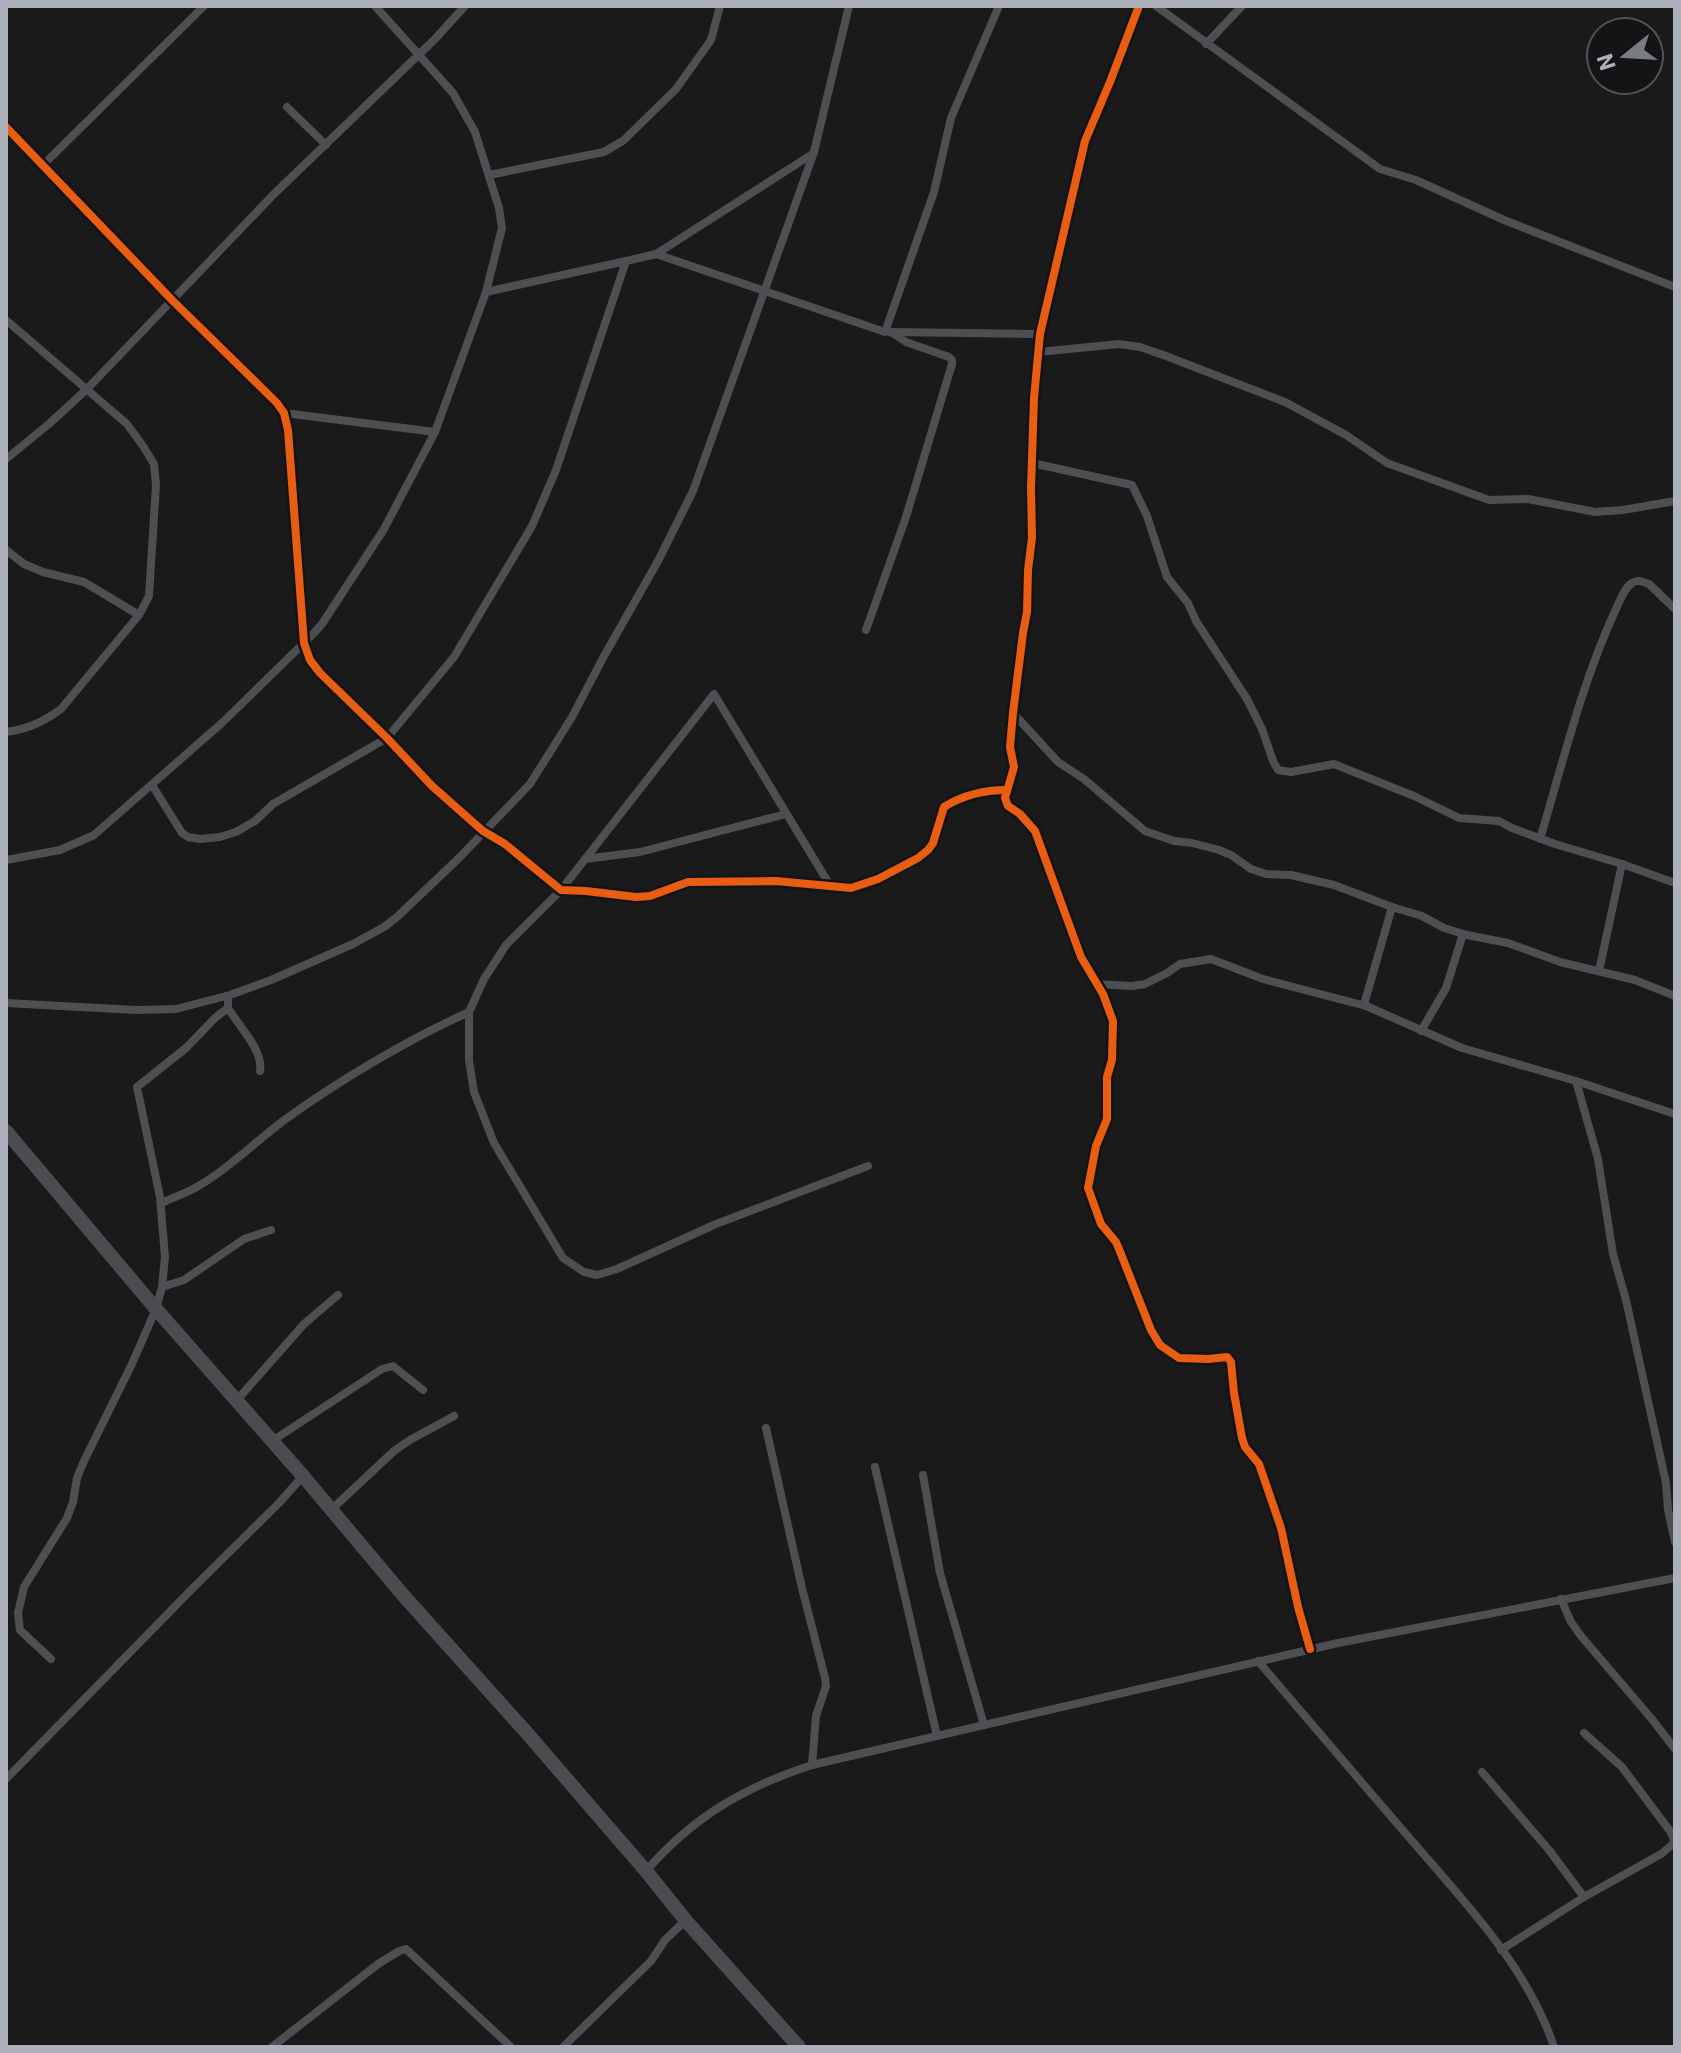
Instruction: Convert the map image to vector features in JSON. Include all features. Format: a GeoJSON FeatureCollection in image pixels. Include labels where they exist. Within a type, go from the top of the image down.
{"type":"FeatureCollection","features":[{"type":"Feature","properties":{"kind":"main road"},"geometry":{"type":"LineString","coordinates":[[6,1131],[403,1595],[799,2047]]}},
{"type":"Feature","properties":{"kind":"street"},"geometry":{"type":"LineString","coordinates":[[43,165],[204,6]]}},
{"type":"Feature","properties":{"kind":"street"},"geometry":{"type":"LineString","coordinates":[[6,860],[44,854],[79,843],[102,828],[223,722],[304,643],[322,624],[384,529],[435,432],[486,292],[502,228],[499,208],[475,132],[453,93],[375,6]]}},
{"type":"Feature","properties":{"kind":"street"},"geometry":{"type":"LineString","coordinates":[[6,459],[87,389],[274,194],[434,40],[465,6]]}},
{"type":"Feature","properties":{"kind":"street"},"geometry":{"type":"LineString","coordinates":[[489,175],[604,152],[624,140],[685,77],[711,40],[720,6]]}},
{"type":"Feature","properties":{"kind":"street"},"geometry":{"type":"LineString","coordinates":[[6,1003],[136,1010],[176,1009],[228,996],[283,974],[362,940],[384,927],[521,794],[572,717],[693,491],[814,152],[849,6]]}},
{"type":"Feature","properties":{"kind":"street"},"geometry":{"type":"LineString","coordinates":[[888,332],[934,192],[951,118],[999,6]]}},
{"type":"Feature","properties":{"kind":"street"},"geometry":{"type":"LineString","coordinates":[[1139,6],[1085,141],[1040,334],[1034,398],[1032,538],[1027,612],[1010,747],[1014,767],[1005,798],[1008,806],[1020,814],[1039,839],[1081,957],[1113,1021],[1112,1060],[1107,1077],[1107,1119],[1090,1171],[1088,1188],[1092,1200],[1101,1224],[1116,1242],[1160,1345],[1179,1358],[1227,1357],[1231,1362],[1242,1438],[1245,1447],[1259,1464],[1281,1528],[1310,1649]]}},
{"type":"Feature","properties":{"kind":"street"},"geometry":{"type":"LineString","coordinates":[[1156,6],[1380,169],[1416,180],[1504,220],[1675,287]]}},
{"type":"Feature","properties":{"kind":"street"},"geometry":{"type":"LineString","coordinates":[[1206,44],[1242,6]]}},
{"type":"Feature","properties":{"kind":"street"},"geometry":{"type":"LineString","coordinates":[[287,107],[326,145]]}},
{"type":"Feature","properties":{"kind":"street"},"geometry":{"type":"LineString","coordinates":[[6,127],[284,413],[288,430],[304,643],[310,660],[432,786],[483,831],[505,844],[561,890],[636,897],[650,896],[688,882],[776,881],[851,888],[878,879],[918,858],[933,843],[944,807],[957,799],[991,790],[1007,790]]}},
{"type":"Feature","properties":{"kind":"street"},"geometry":{"type":"LineString","coordinates":[[486,292],[656,254],[814,152]]}},
{"type":"Feature","properties":{"kind":"street"},"geometry":{"type":"LineString","coordinates":[[656,254],[888,332],[906,342],[949,357],[952,364],[906,517],[866,630]]}},
{"type":"Feature","properties":{"kind":"street"},"geometry":{"type":"LineString","coordinates":[[152,785],[182,833],[197,839],[220,837],[244,828],[273,804],[387,738],[454,657],[532,526],[556,470],[626,261]]}},
{"type":"Feature","properties":{"kind":"street"},"geometry":{"type":"LineString","coordinates":[[6,320],[127,424],[154,464],[156,485],[149,596],[139,615],[61,709],[27,729],[6,732]]}},
{"type":"Feature","properties":{"kind":"street"},"geometry":{"type":"LineString","coordinates":[[888,332],[1040,334]]}},
{"type":"Feature","properties":{"kind":"street"},"geometry":{"type":"LineString","coordinates":[[1039,352],[1119,344],[1140,347],[1285,402],[1338,430],[1387,463],[1489,500],[1528,499],[1595,512],[1675,501]]}},
{"type":"Feature","properties":{"kind":"street"},"geometry":{"type":"LineString","coordinates":[[284,413],[435,432]]}},
{"type":"Feature","properties":{"kind":"street"},"geometry":{"type":"LineString","coordinates":[[1032,463],[1132,485],[1147,516],[1167,577],[1188,603],[1196,621],[1247,699],[1278,770],[1291,772],[1334,764],[1459,818],[1499,821],[1540,839],[1675,883]]}},
{"type":"Feature","properties":{"kind":"street"},"geometry":{"type":"LineString","coordinates":[[6,550],[24,564],[43,572],[84,582],[139,615]]}},
{"type":"Feature","properties":{"kind":"street"},"geometry":{"type":"LineString","coordinates":[[1540,839],[1585,689],[1604,635],[1625,590],[1631,583],[1644,582],[1675,609]]}},
{"type":"Feature","properties":{"kind":"street"},"geometry":{"type":"LineString","coordinates":[[831,887],[714,694],[561,890],[506,945],[484,979],[469,1012],[469,1060],[474,1092],[494,1143],[563,1258],[584,1272],[597,1275],[617,1269],[716,1224],[868,1166]]}},
{"type":"Feature","properties":{"kind":"street"},"geometry":{"type":"LineString","coordinates":[[1013,713],[1058,762],[1084,779],[1145,831],[1174,841],[1219,850],[1266,874],[1291,875],[1334,885],[1422,916],[1444,928],[1635,980],[1675,996]]}},
{"type":"Feature","properties":{"kind":"street"},"geometry":{"type":"LineString","coordinates":[[585,859],[640,852],[786,814]]}},
{"type":"Feature","properties":{"kind":"street"},"geometry":{"type":"LineString","coordinates":[[1599,971],[1622,864]]}},
{"type":"Feature","properties":{"kind":"street"},"geometry":{"type":"LineString","coordinates":[[1366,1006],[1392,907]]}},
{"type":"Feature","properties":{"kind":"street"},"geometry":{"type":"LineString","coordinates":[[1421,1031],[1446,988],[1463,934]]}},
{"type":"Feature","properties":{"kind":"street"},"geometry":{"type":"LineString","coordinates":[[1095,984],[1145,984],[1180,964],[1211,959],[1263,979],[1366,1006],[1462,1048],[1675,1114]]}},
{"type":"Feature","properties":{"kind":"street"},"geometry":{"type":"LineString","coordinates":[[228,996],[228,1008],[254,1046],[261,1063],[260,1071]]}},
{"type":"Feature","properties":{"kind":"street"},"geometry":{"type":"LineString","coordinates":[[51,1659],[20,1630],[20,1599],[32,1573],[67,1518],[77,1478],[131,1366],[156,1309],[162,1287],[165,1257],[161,1203],[137,1087],[186,1048],[228,1008]]}},
{"type":"Feature","properties":{"kind":"street"},"geometry":{"type":"LineString","coordinates":[[161,1203],[207,1180],[322,1095],[400,1048],[469,1012]]}},
{"type":"Feature","properties":{"kind":"street"},"geometry":{"type":"LineString","coordinates":[[1576,1081],[1598,1159],[1613,1254],[1666,1483],[1675,1542]]}},
{"type":"Feature","properties":{"kind":"street"},"geometry":{"type":"LineString","coordinates":[[162,1287],[184,1280],[244,1239],[271,1230]]}},
{"type":"Feature","properties":{"kind":"street"},"geometry":{"type":"LineString","coordinates":[[237,1400],[304,1324],[338,1295]]}},
{"type":"Feature","properties":{"kind":"street"},"geometry":{"type":"LineString","coordinates":[[272,1441],[382,1369],[393,1366],[423,1390]]}},
{"type":"Feature","properties":{"kind":"street"},"geometry":{"type":"LineString","coordinates":[[331,1510],[394,1451],[454,1416]]}},
{"type":"Feature","properties":{"kind":"street"},"geometry":{"type":"LineString","coordinates":[[766,1428],[825,1678],[826,1686],[816,1716],[812,1765]]}},
{"type":"Feature","properties":{"kind":"street"},"geometry":{"type":"LineString","coordinates":[[875,1467],[937,1736]]}},
{"type":"Feature","properties":{"kind":"street"},"geometry":{"type":"LineString","coordinates":[[923,1475],[940,1573],[984,1725]]}},
{"type":"Feature","properties":{"kind":"street"},"geometry":{"type":"LineString","coordinates":[[6,1779],[303,1476]]}},
{"type":"Feature","properties":{"kind":"street"},"geometry":{"type":"LineString","coordinates":[[646,1871],[677,1839],[733,1797],[777,1776],[812,1765],[1310,1649],[1675,1578]]}},
{"type":"Feature","properties":{"kind":"street"},"geometry":{"type":"LineString","coordinates":[[1561,1599],[1581,1636],[1675,1749]]}},
{"type":"Feature","properties":{"kind":"street"},"geometry":{"type":"LineString","coordinates":[[1258,1661],[1463,1900],[1533,1996],[1554,2047]]}},
{"type":"Feature","properties":{"kind":"street"},"geometry":{"type":"LineString","coordinates":[[1501,1950],[1673,1844],[1670,1831],[1622,1767],[1584,1733]]}},
{"type":"Feature","properties":{"kind":"street"},"geometry":{"type":"LineString","coordinates":[[1482,1772],[1549,1850],[1584,1897]]}},
{"type":"Feature","properties":{"kind":"street"},"geometry":{"type":"LineString","coordinates":[[563,2047],[651,1961],[665,1940],[686,1920]]}},
{"type":"Feature","properties":{"kind":"street"},"geometry":{"type":"LineString","coordinates":[[272,2047],[378,1964],[406,1949],[511,2047]]}},
{"type":"Feature","properties":{"kind":"cycle path"},"geometry":{"type":"LineString","coordinates":[[1139,6],[1085,141],[1040,334],[1034,398],[1032,538],[1027,612],[1010,747],[1014,767],[1005,798],[1008,806],[1035,831],[1081,957],[1103,994],[1113,1021],[1112,1060],[1107,1077],[1107,1119],[1096,1146],[1088,1188],[1101,1224],[1116,1242],[1160,1345],[1179,1358],[1227,1357],[1231,1362],[1242,1438],[1245,1447],[1259,1464],[1281,1528],[1310,1649]]}},
{"type":"Feature","properties":{"kind":"cycle path"},"geometry":{"type":"LineString","coordinates":[[6,127],[284,413],[288,430],[304,643],[310,660],[432,786],[483,831],[505,844],[561,890],[636,897],[650,896],[688,882],[776,881],[851,888],[878,879],[928,850],[944,807],[974,794],[1007,790]]}}]}
